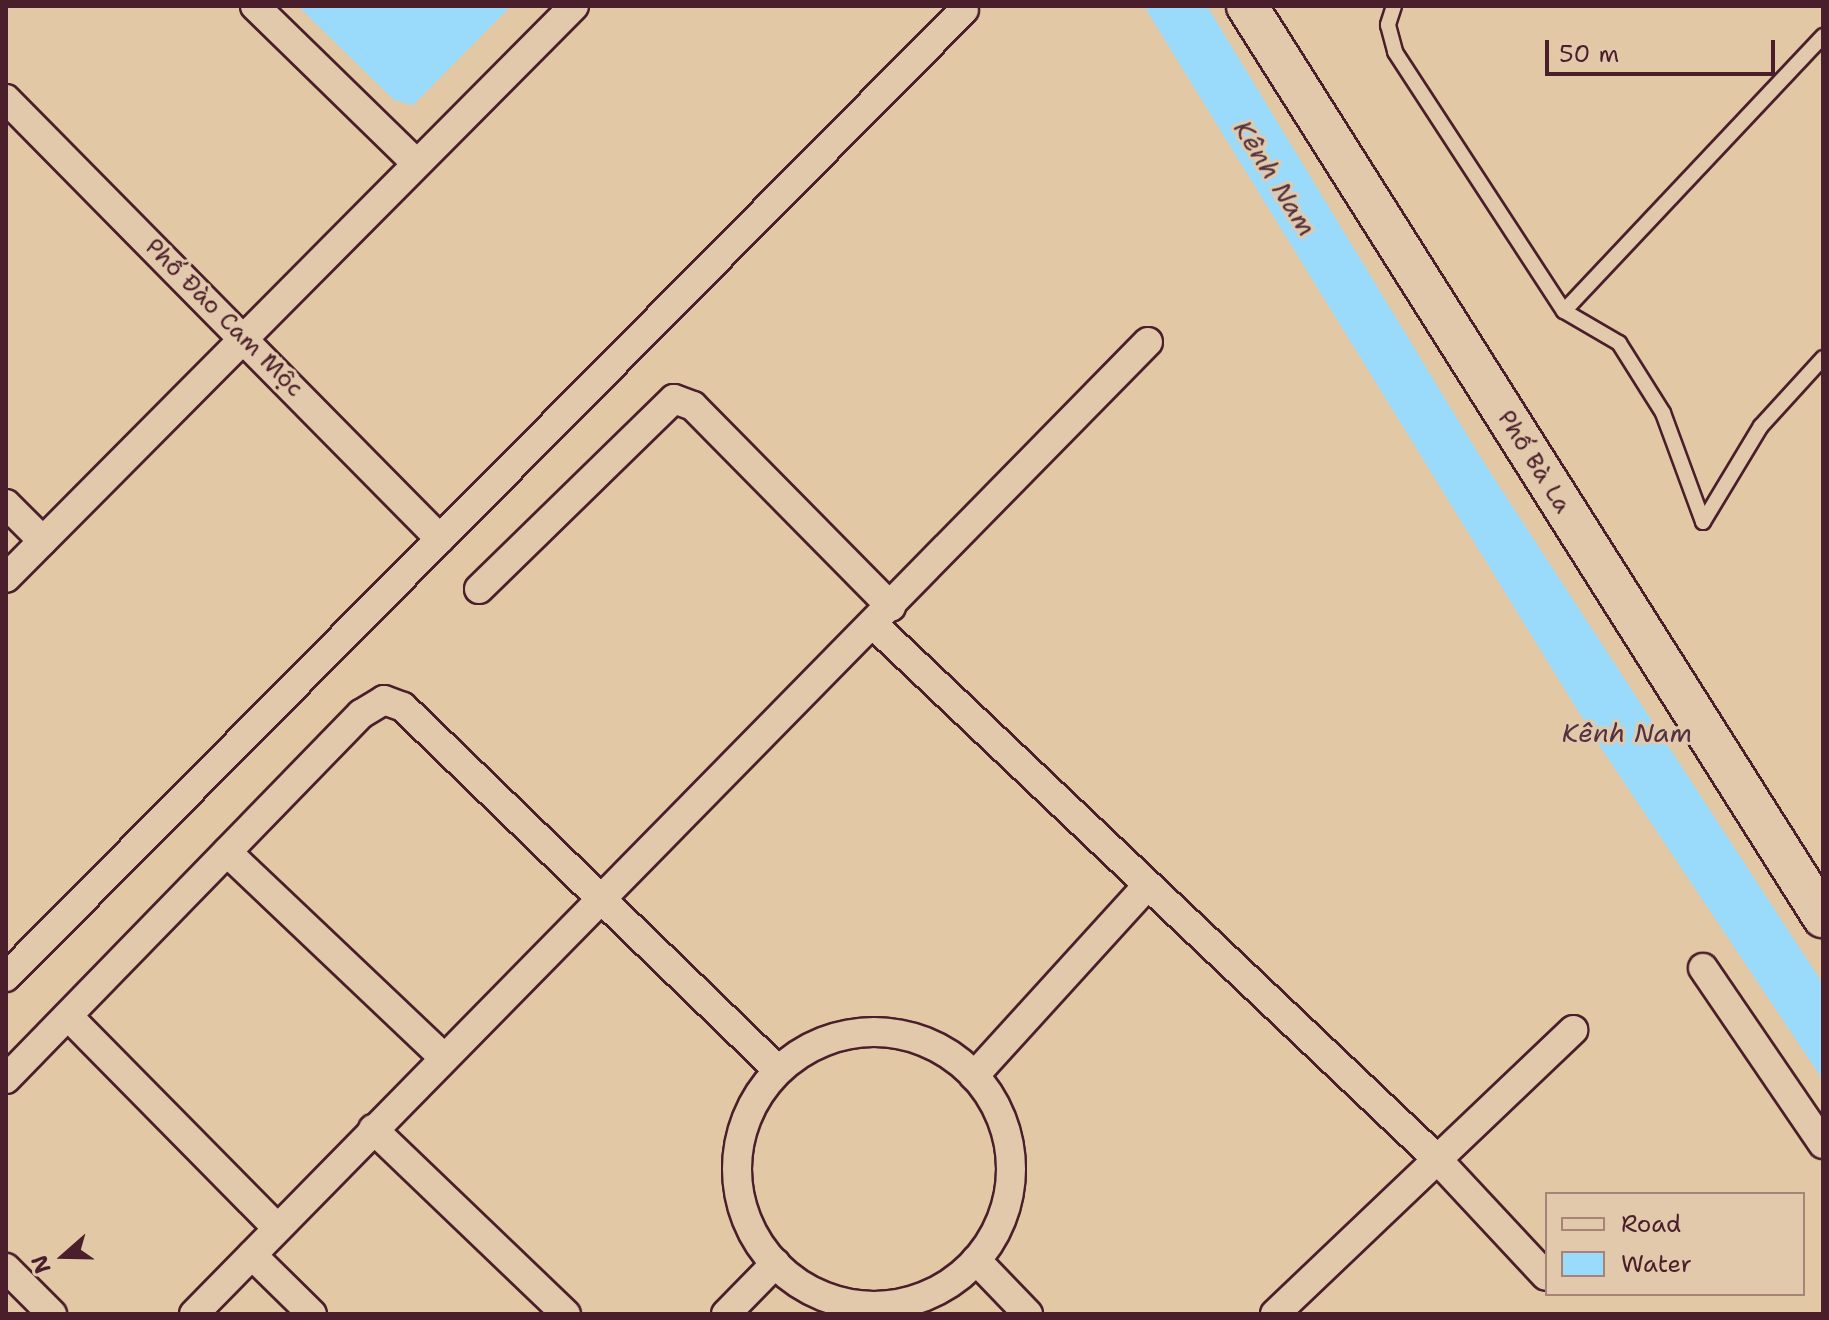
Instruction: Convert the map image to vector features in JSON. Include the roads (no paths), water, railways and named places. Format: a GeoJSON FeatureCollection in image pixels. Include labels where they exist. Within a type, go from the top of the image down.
{"type":"FeatureCollection","features":[{"type":"Feature","properties":{"kind":"street"},"geometry":{"type":"LineString","coordinates":[[255,6],[417,164]]}},
{"type":"Feature","properties":{"kind":"street"},"geometry":{"type":"LineString","coordinates":[[6,578],[574,6]]}},
{"type":"Feature","properties":{"kind":"street","name":"Phố Bà La"},"geometry":{"type":"LineString","coordinates":[[1247,6],[1823,917]]}},
{"type":"Feature","properties":{"kind":"street"},"geometry":{"type":"LineString","coordinates":[[6,977],[964,10]]}},
{"type":"Feature","properties":{"kind":"street","name":"Phố Đào Cam Mộc"},"geometry":{"type":"LineString","coordinates":[[6,99],[440,539]]}},
{"type":"Feature","properties":{"kind":"street"},"geometry":{"type":"LineString","coordinates":[[194,1314],[598,896],[882,616],[1148,342]]}},
{"type":"Feature","properties":{"kind":"street"},"geometry":{"type":"LineString","coordinates":[[479,589],[674,399],[693,406],[882,616],[1148,885],[1436,1158],[1545,1275]]}},
{"type":"Feature","properties":{"kind":"street"},"geometry":{"type":"LineString","coordinates":[[6,504],[43,541]]}},
{"type":"Feature","properties":{"kind":"street"},"geometry":{"type":"LineString","coordinates":[[6,1079],[227,852],[384,700],[403,707],[778,1070]]}},
{"type":"Feature","properties":{"kind":"street"},"geometry":{"type":"LineString","coordinates":[[227,852],[443,1057]]}},
{"type":"Feature","properties":{"kind":"street"},"geometry":{"type":"LineString","coordinates":[[974,1076],[1148,885]]}},
{"type":"Feature","properties":{"kind":"street"},"geometry":{"type":"LineString","coordinates":[[1703,968],[1823,1144]]}},
{"type":"Feature","properties":{"kind":"street"},"geometry":{"type":"LineString","coordinates":[[68,1016],[277,1228]]}},
{"type":"Feature","properties":{"kind":"street"},"geometry":{"type":"LineString","coordinates":[[1275,1314],[1573,1030]]}},
{"type":"Feature","properties":{"kind":"street"},"geometry":{"type":"LineString","coordinates":[[886,1031],[924,1040],[974,1076],[1003,1122],[1011,1161],[1008,1200],[976,1260],[938,1291],[902,1304],[863,1306],[825,1297],[776,1263],[745,1215],[737,1176],[740,1137],[778,1070],[847,1033],[886,1031]]}},
{"type":"Feature","properties":{"kind":"street"},"geometry":{"type":"LineString","coordinates":[[373,1129],[566,1314]]}},
{"type":"Feature","properties":{"kind":"street"},"geometry":{"type":"LineString","coordinates":[[252,1255],[312,1314]]}},
{"type":"Feature","properties":{"kind":"street"},"geometry":{"type":"LineString","coordinates":[[976,1260],[1028,1314]]}},
{"type":"Feature","properties":{"kind":"street"},"geometry":{"type":"LineString","coordinates":[[726,1314],[776,1263]]}},
{"type":"Feature","properties":{"kind":"street"},"geometry":{"type":"LineString","coordinates":[[6,1268],[52,1314]]}},
{"type":"Feature","properties":{"kind":"lane"},"geometry":{"type":"LineString","coordinates":[[1394,6],[1388,25],[1395,52],[1564,311],[1619,343],[1663,413],[1703,522],[1761,426],[1823,358]]}},
{"type":"Feature","properties":{"kind":"lane"},"geometry":{"type":"LineString","coordinates":[[1564,311],[1823,36]]}},
{"type":"Feature","properties":{"kind":"water"},"geometry":{"type":"Polygon","coordinates":[[[298,6],[511,6],[413,105],[394,100],[298,6]]]}},
{"type":"Feature","properties":{"kind":"water","name":"Kênh Nam"},"geometry":{"type":"Polygon","coordinates":[[[1144,6],[1207,6],[1481,458],[1823,984],[1823,1080],[1599,745],[1144,6]]]}}]}
